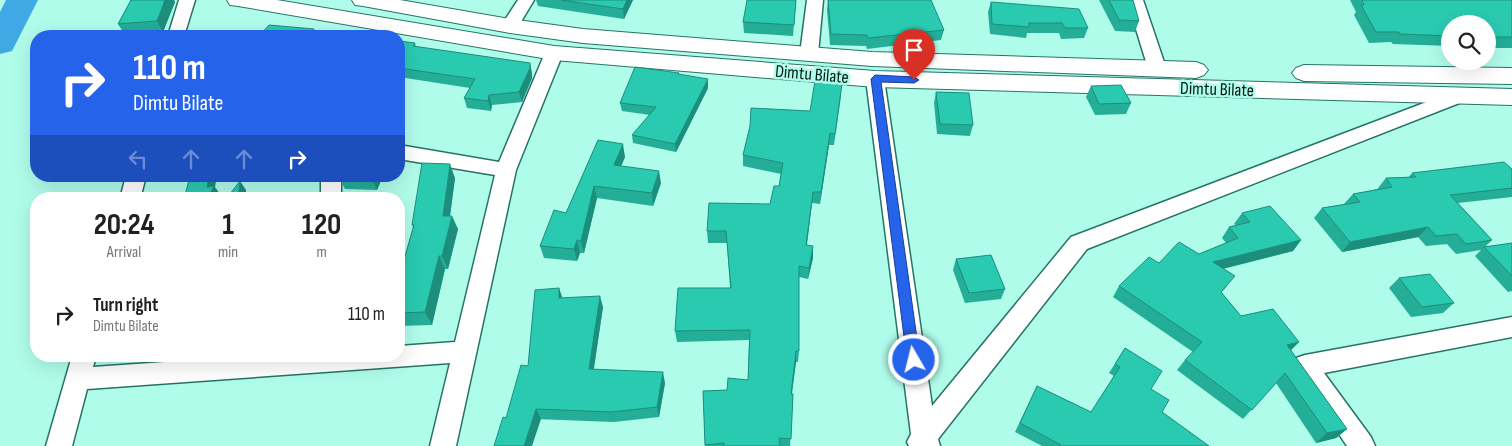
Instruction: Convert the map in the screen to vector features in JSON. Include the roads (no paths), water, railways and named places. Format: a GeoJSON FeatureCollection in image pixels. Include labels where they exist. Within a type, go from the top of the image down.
{"type":"FeatureCollection","features":[{"type":"Feature","properties":{"kind":"main road","name":"Dimtu Bilate"},"geometry":{"type":"LineString","coordinates":[[238,0],[554,53],[875,79],[1512,97]]}},
{"type":"Feature","properties":{"kind":"main road"},"geometry":{"type":"LineString","coordinates":[[363,0],[510,26],[583,36],[872,59],[1249,72],[1512,76]]}},
{"type":"Feature","properties":{"kind":"street"},"geometry":{"type":"LineString","coordinates":[[178,30],[187,0]]}},
{"type":"Feature","properties":{"kind":"street"},"geometry":{"type":"LineString","coordinates":[[510,26],[526,0]]}},
{"type":"Feature","properties":{"kind":"street"},"geometry":{"type":"LineString","coordinates":[[809,54],[815,0]]}},
{"type":"Feature","properties":{"kind":"street"},"geometry":{"type":"LineString","coordinates":[[1135,0],[1156,68]]}},
{"type":"Feature","properties":{"kind":"street"},"geometry":{"type":"LineString","coordinates":[[443,446],[506,170],[554,53]]}},
{"type":"Feature","properties":{"kind":"street"},"geometry":{"type":"LineString","coordinates":[[875,79],[923,443]]}},
{"type":"Feature","properties":{"kind":"street"},"geometry":{"type":"LineString","coordinates":[[923,443],[1079,243],[1460,96]]}},
{"type":"Feature","properties":{"kind":"street"},"geometry":{"type":"LineString","coordinates":[[405,153],[506,170]]}},
{"type":"Feature","properties":{"kind":"street"},"geometry":{"type":"LineString","coordinates":[[1362,446],[1305,366],[1508,332]]}},
{"type":"Feature","properties":{"kind":"street"},"geometry":{"type":"LineString","coordinates":[[405,355],[464,352]]}},
{"type":"Feature","properties":{"kind":"street"},"geometry":{"type":"LineString","coordinates":[[59,446],[81,368],[248,362]]}},
{"type":"Feature","properties":{"kind":"waterway"},"geometry":{"type":"LineString","coordinates":[[0,44],[22,0]]}}]}
